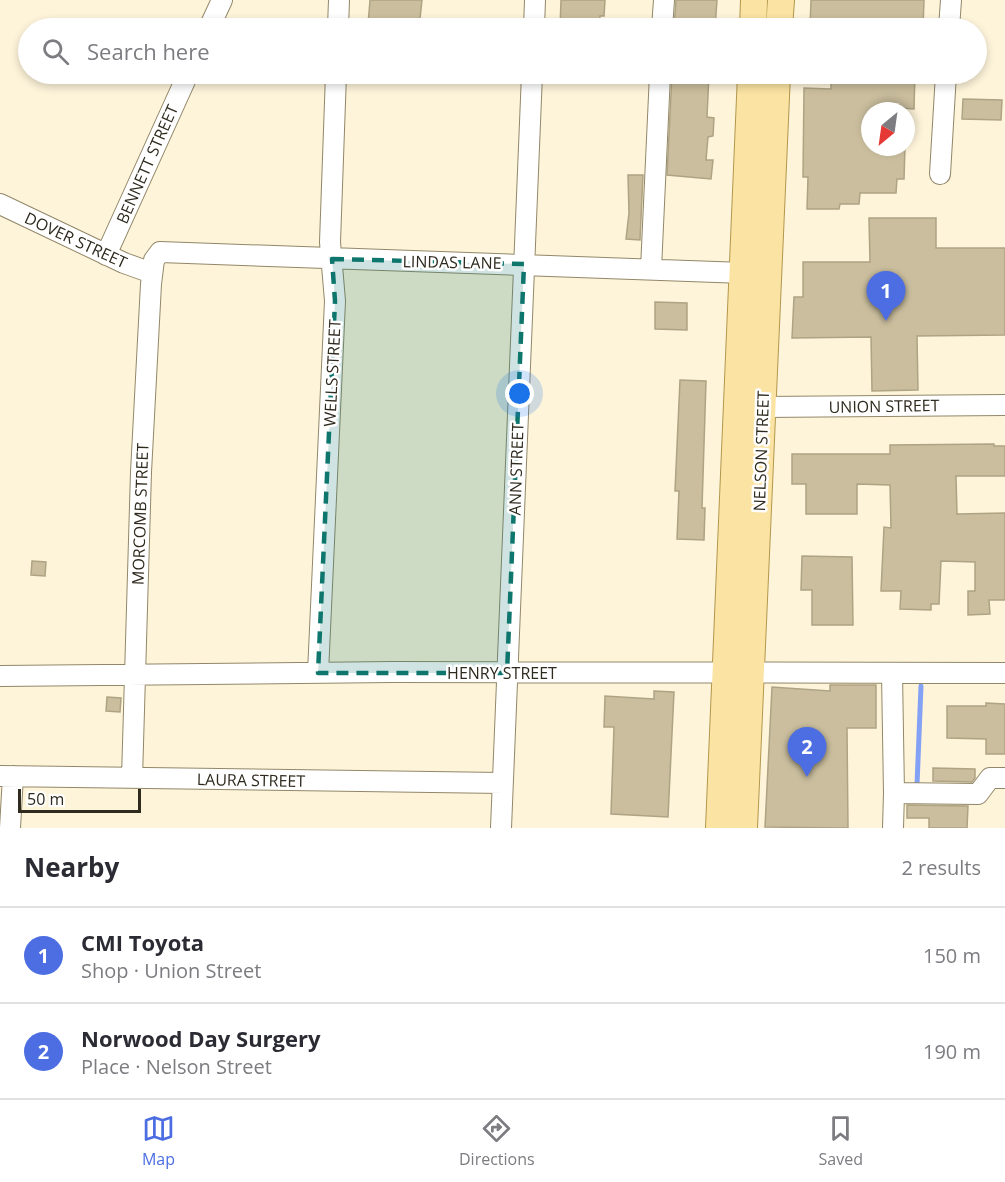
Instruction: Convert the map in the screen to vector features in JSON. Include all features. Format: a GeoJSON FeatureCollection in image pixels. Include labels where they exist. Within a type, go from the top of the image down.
{"type":"FeatureCollection","features":[{"type":"Feature","properties":{"kind":"main road"},"geometry":{"type":"LineString","coordinates":[[753,18],[754,0]]}},
{"type":"Feature","properties":{"kind":"main road"},"geometry":{"type":"LineString","coordinates":[[780,18],[781,0]]}},
{"type":"Feature","properties":{"kind":"main road","name":"NELSON STREET"},"geometry":{"type":"LineString","coordinates":[[719,828],[751,84]]}},
{"type":"Feature","properties":{"kind":"main road","name":"NELSON STREET"},"geometry":{"type":"LineString","coordinates":[[744,828],[777,84]]}},
{"type":"Feature","properties":{"kind":"main road"},"geometry":{"type":"LineString","coordinates":[[737,408],[763,408]]}},
{"type":"Feature","properties":{"kind":"street"},"geometry":{"type":"LineString","coordinates":[[214,18],[222,0]]}},
{"type":"Feature","properties":{"kind":"street"},"geometry":{"type":"LineString","coordinates":[[338,18],[339,0]]}},
{"type":"Feature","properties":{"kind":"street"},"geometry":{"type":"LineString","coordinates":[[534,18],[535,0]]}},
{"type":"Feature","properties":{"kind":"street"},"geometry":{"type":"LineString","coordinates":[[663,18],[664,0]]}},
{"type":"Feature","properties":{"kind":"street"},"geometry":{"type":"LineString","coordinates":[[950,18],[951,0]]}},
{"type":"Feature","properties":{"kind":"street","name":"BENNETT STREET"},"geometry":{"type":"LineString","coordinates":[[106,255],[183,84]]}},
{"type":"Feature","properties":{"kind":"street","name":"WELLS STREET"},"geometry":{"type":"LineString","coordinates":[[318,673],[335,301],[330,242],[336,84]]}},
{"type":"Feature","properties":{"kind":"street","name":"ANN STREET"},"geometry":{"type":"LineString","coordinates":[[501,828],[532,84]]}},
{"type":"Feature","properties":{"kind":"street"},"geometry":{"type":"LineString","coordinates":[[651,269],[660,84]]}},
{"type":"Feature","properties":{"kind":"street"},"geometry":{"type":"LineString","coordinates":[[940,174],[945,84]]}},
{"type":"Feature","properties":{"kind":"street","name":"DOVER STREET"},"geometry":{"type":"LineString","coordinates":[[0,204],[106,255],[153,273]]}},
{"type":"Feature","properties":{"kind":"street","name":"LINDAS LANE"},"geometry":{"type":"LineString","coordinates":[[160,252],[744,273]]}},
{"type":"Feature","properties":{"kind":"street","name":"MORCOMB STREET"},"geometry":{"type":"LineString","coordinates":[[132,778],[141,472],[154,260],[160,252]]}},
{"type":"Feature","properties":{"kind":"street","name":"UNION STREET"},"geometry":{"type":"LineString","coordinates":[[763,408],[1005,405]]}},
{"type":"Feature","properties":{"kind":"street","name":"HENRY STREET"},"geometry":{"type":"LineString","coordinates":[[0,676],[318,673],[1005,673]]}},
{"type":"Feature","properties":{"kind":"street"},"geometry":{"type":"LineString","coordinates":[[892,674],[893,828]]}},
{"type":"Feature","properties":{"kind":"street"},"geometry":{"type":"LineString","coordinates":[[7,776],[10,828]]}},
{"type":"Feature","properties":{"kind":"street","name":"LAURA STREET"},"geometry":{"type":"LineString","coordinates":[[7,776],[502,783]]}},
{"type":"Feature","properties":{"kind":"street"},"geometry":{"type":"LineString","coordinates":[[894,794],[978,794],[990,778],[1005,778]]}},
{"type":"Feature","properties":{"kind":"highlighted area"},"geometry":{"type":"Polygon","coordinates":[[[332,259],[524,264],[507,673],[318,673],[335,301],[332,259]]]}},
{"type":"Feature","properties":{"kind":"building"},"geometry":{"type":"Polygon","coordinates":[[[370,0],[422,0],[420,18],[369,18],[370,0]]]}},
{"type":"Feature","properties":{"kind":"building"},"geometry":{"type":"Polygon","coordinates":[[[561,0],[605,0],[604,16],[600,18],[560,18],[561,0]]]}},
{"type":"Feature","properties":{"kind":"building"},"geometry":{"type":"Polygon","coordinates":[[[676,0],[717,0],[716,18],[675,18],[676,0]]]}},
{"type":"Feature","properties":{"kind":"building"},"geometry":{"type":"Polygon","coordinates":[[[811,0],[924,0],[923,18],[810,18],[811,0]]]}},
{"type":"Feature","properties":{"kind":"building"},"geometry":{"type":"Polygon","coordinates":[[[672,84],[709,84],[707,117],[714,118],[713,136],[708,137],[706,160],[713,160],[711,179],[667,175],[672,84]]]}},
{"type":"Feature","properties":{"kind":"building"},"geometry":{"type":"Polygon","coordinates":[[[831,84],[915,84],[914,102],[861,102],[861,156],[905,156],[904,179],[897,179],[896,193],[860,193],[859,204],[840,204],[839,209],[807,209],[808,177],[803,177],[804,88],[831,89],[831,84]]]}},
{"type":"Feature","properties":{"kind":"building"},"geometry":{"type":"Polygon","coordinates":[[[963,99],[1002,100],[1001,120],[962,119],[963,99]]]}},
{"type":"Feature","properties":{"kind":"building"},"geometry":{"type":"Polygon","coordinates":[[[628,175],[643,175],[640,240],[626,239],[629,213],[628,175]]]}},
{"type":"Feature","properties":{"kind":"building"},"geometry":{"type":"Polygon","coordinates":[[[869,218],[936,218],[936,248],[1005,248],[1005,335],[917,336],[918,390],[872,391],[871,337],[792,338],[794,297],[803,297],[803,262],[870,262],[869,218]]]}},
{"type":"Feature","properties":{"kind":"building"},"geometry":{"type":"Polygon","coordinates":[[[655,302],[687,303],[687,330],[655,329],[655,302]]]}},
{"type":"Feature","properties":{"kind":"building"},"geometry":{"type":"Polygon","coordinates":[[[680,380],[706,381],[702,508],[705,508],[704,540],[677,539],[679,491],[675,491],[680,380]]]}},
{"type":"Feature","properties":{"kind":"building"},"geometry":{"type":"Polygon","coordinates":[[[994,444],[994,446],[1005,446],[1005,476],[956,476],[957,514],[1005,513],[1005,600],[989,600],[990,614],[968,615],[968,591],[975,591],[975,562],[941,561],[939,604],[931,604],[931,610],[900,609],[901,591],[881,591],[884,527],[891,528],[890,485],[857,484],[857,514],[806,514],[806,484],[792,484],[792,454],[890,454],[890,445],[994,444]]]}},
{"type":"Feature","properties":{"kind":"building"},"geometry":{"type":"Polygon","coordinates":[[[802,556],[852,557],[853,625],[812,625],[812,590],[801,590],[802,556]]]}},
{"type":"Feature","properties":{"kind":"building"},"geometry":{"type":"Polygon","coordinates":[[[32,561],[46,562],[45,576],[31,575],[32,561]]]}},
{"type":"Feature","properties":{"kind":"building"},"geometry":{"type":"Polygon","coordinates":[[[830,685],[876,685],[876,728],[847,728],[848,828],[765,827],[772,687],[830,691],[830,685]]]}},
{"type":"Feature","properties":{"kind":"building"},"geometry":{"type":"Polygon","coordinates":[[[654,691],[674,692],[668,817],[611,814],[614,727],[604,727],[605,696],[654,699],[654,691]]]}},
{"type":"Feature","properties":{"kind":"building"},"geometry":{"type":"Polygon","coordinates":[[[107,697],[121,698],[120,712],[106,711],[107,697]]]}},
{"type":"Feature","properties":{"kind":"building"},"geometry":{"type":"Polygon","coordinates":[[[986,703],[1005,704],[1005,754],[986,754],[986,739],[947,738],[947,706],[986,706],[986,703]]]}},
{"type":"Feature","properties":{"kind":"building"},"geometry":{"type":"Polygon","coordinates":[[[933,768],[975,769],[975,778],[972,782],[933,781],[933,768]]]}},
{"type":"Feature","properties":{"kind":"building"},"geometry":{"type":"Polygon","coordinates":[[[907,805],[968,806],[967,828],[929,828],[929,818],[907,818],[907,805]]]}},
{"type":"Feature","properties":{"kind":"waterway"},"geometry":{"type":"LineString","coordinates":[[917,785],[921,686]]}},
{"type":"Feature","properties":{"kind":"place","name":"CMI Toyota"},"geometry":{"type":"Point","coordinates":[886,321]}},
{"type":"Feature","properties":{"kind":"place","name":"Norwood Day Surgery"},"geometry":{"type":"Point","coordinates":[807,777]}}]}
